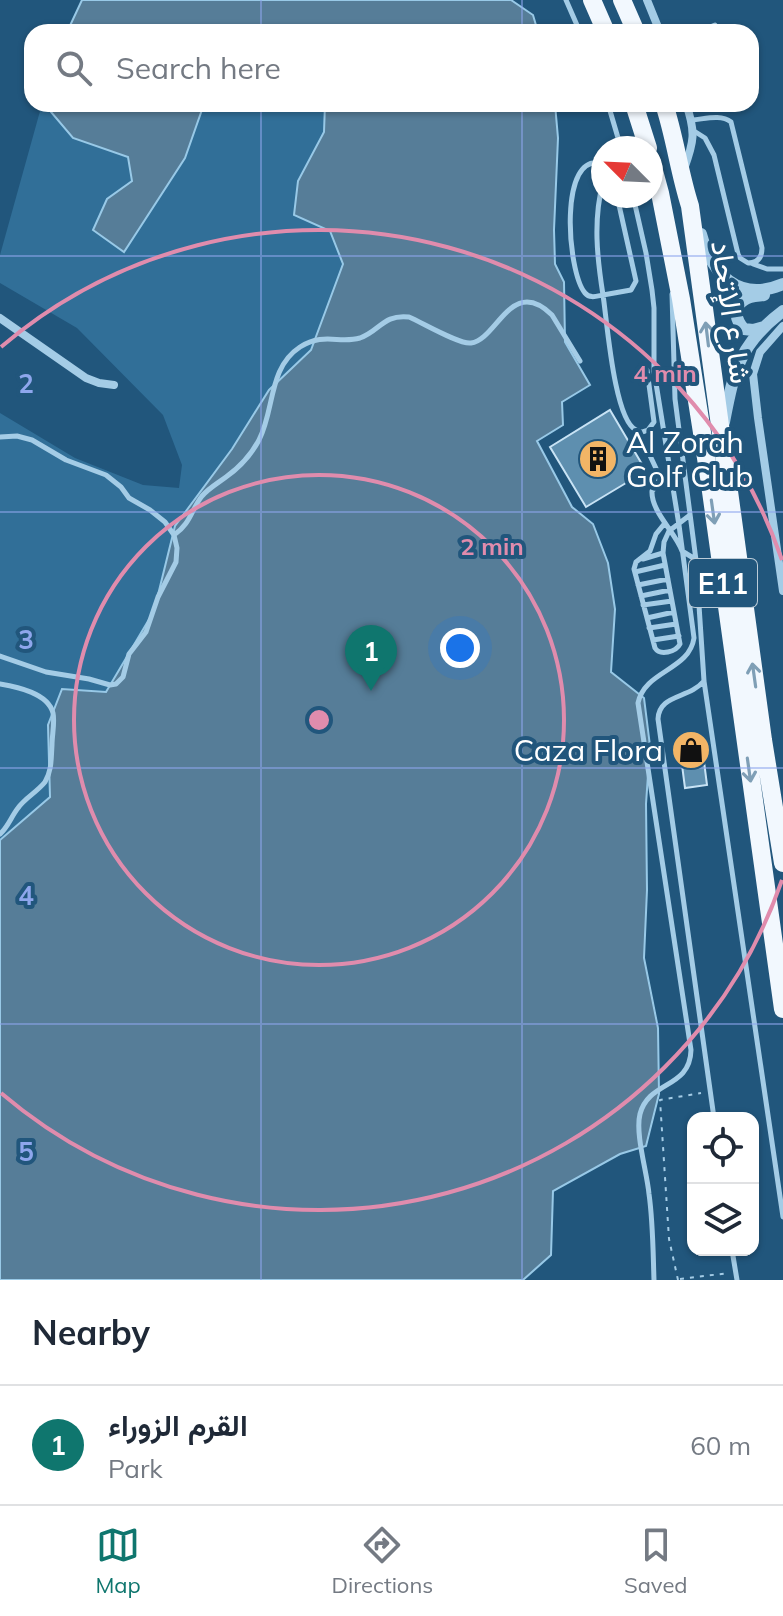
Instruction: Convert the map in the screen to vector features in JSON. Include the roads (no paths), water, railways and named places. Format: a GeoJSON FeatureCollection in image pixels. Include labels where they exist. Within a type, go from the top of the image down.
{"type":"FeatureCollection","features":[{"type":"Feature","properties":{"kind":"highway"},"geometry":{"type":"LineString","coordinates":[[592,0],[602,24]]}},
{"type":"Feature","properties":{"kind":"highway"},"geometry":{"type":"LineString","coordinates":[[622,0],[632,24]]}},
{"type":"Feature","properties":{"kind":"highway"},"geometry":{"type":"LineString","coordinates":[[637,112],[644,136]]}},
{"type":"Feature","properties":{"kind":"highway","name":"شارع الإتحاد"},"geometry":{"type":"LineString","coordinates":[[667,112],[690,206],[763,740],[783,863]]}},
{"type":"Feature","properties":{"kind":"highway","name":"شارع الإتحاد"},"geometry":{"type":"LineString","coordinates":[[662,208],[709,477],[783,1009]]}},
{"type":"Feature","properties":{"kind":"highway"},"geometry":{"type":"LineString","coordinates":[[763,740],[783,776]]}},
{"type":"Feature","properties":{"kind":"street"},"geometry":{"type":"LineString","coordinates":[[647,0],[657,24]]}},
{"type":"Feature","properties":{"kind":"street"},"geometry":{"type":"LineString","coordinates":[[681,177],[692,148],[694,131],[689,112]]}},
{"type":"Feature","properties":{"kind":"street"},"geometry":{"type":"LineString","coordinates":[[690,206],[708,255],[720,274],[745,288],[780,286]]}},
{"type":"Feature","properties":{"kind":"street"},"geometry":{"type":"LineString","coordinates":[[764,327],[748,330],[741,327],[736,316],[737,308],[744,299],[768,294],[780,286]]}},
{"type":"Feature","properties":{"kind":"street"},"geometry":{"type":"LineString","coordinates":[[721,441],[731,385],[740,359],[746,347],[783,311]]}},
{"type":"Feature","properties":{"kind":"street"},"geometry":{"type":"LineString","coordinates":[[0,318],[86,378],[114,385]]}},
{"type":"Feature","properties":{"kind":"street"},"geometry":{"type":"LineString","coordinates":[[783,326],[760,352],[753,374],[783,591]]}},
{"type":"Feature","properties":{"kind":"lane"},"geometry":{"type":"LineString","coordinates":[[566,0],[576,24]]}},
{"type":"Feature","properties":{"kind":"lane"},"geometry":{"type":"LineString","coordinates":[[610,112],[617,136]]}},
{"type":"Feature","properties":{"kind":"lane"},"geometry":{"type":"LineString","coordinates":[[692,120],[724,118],[733,126],[762,248],[757,261],[748,263]]}},
{"type":"Feature","properties":{"kind":"lane"},"geometry":{"type":"LineString","coordinates":[[694,131],[705,138],[713,150],[738,254],[748,263],[767,269],[783,269]]}},
{"type":"Feature","properties":{"kind":"lane"},"geometry":{"type":"LineString","coordinates":[[591,162],[581,169],[572,197],[570,233],[576,268],[585,293],[590,297],[631,290],[636,281],[620,208]]}},
{"type":"Feature","properties":{"kind":"lane"},"geometry":{"type":"LineString","coordinates":[[598,208],[598,262],[618,395],[632,428],[639,432],[660,477],[651,494],[682,551],[696,560]]}},
{"type":"Feature","properties":{"kind":"lane"},"geometry":{"type":"LineString","coordinates":[[635,208],[652,290],[654,371],[694,632],[694,644],[684,660],[644,688],[638,703],[691,1050],[683,1074],[654,1092],[640,1114],[654,1280]]}},
{"type":"Feature","properties":{"kind":"lane"},"geometry":{"type":"LineString","coordinates":[[671,245],[675,399],[696,560],[704,681],[783,1217]]}},
{"type":"Feature","properties":{"kind":"lane"},"geometry":{"type":"LineString","coordinates":[[174,535],[186,525],[207,490],[235,470],[250,454],[266,424],[280,368],[291,355],[312,341],[362,337],[383,322],[400,316],[409,317],[465,343],[472,343],[484,337],[499,318],[513,307],[530,303],[552,315],[580,361]]}},
{"type":"Feature","properties":{"kind":"lane"},"geometry":{"type":"LineString","coordinates":[[639,432],[648,430],[654,422],[647,370]]}},
{"type":"Feature","properties":{"kind":"lane"},"geometry":{"type":"LineString","coordinates":[[0,437],[17,436],[32,440],[66,460],[106,475],[129,498],[158,515],[174,535],[177,548],[176,562],[158,597],[146,632],[126,659],[120,681],[110,685],[57,675],[0,656]]}},
{"type":"Feature","properties":{"kind":"lane"},"geometry":{"type":"LineString","coordinates":[[665,523],[656,534],[650,551],[634,565],[656,650],[662,653],[678,648],[680,644],[663,553],[664,542],[669,531],[690,515]]}},
{"type":"Feature","properties":{"kind":"lane"},"geometry":{"type":"LineString","coordinates":[[638,560],[663,553]]}},
{"type":"Feature","properties":{"kind":"lane"},"geometry":{"type":"LineString","coordinates":[[635,572],[665,565]]}},
{"type":"Feature","properties":{"kind":"lane"},"geometry":{"type":"LineString","coordinates":[[638,585],[668,579]]}},
{"type":"Feature","properties":{"kind":"lane"},"geometry":{"type":"LineString","coordinates":[[641,596],[670,590]]}},
{"type":"Feature","properties":{"kind":"lane"},"geometry":{"type":"LineString","coordinates":[[643,605],[672,601]]}},
{"type":"Feature","properties":{"kind":"lane"},"geometry":{"type":"LineString","coordinates":[[647,618],[674,612]]}},
{"type":"Feature","properties":{"kind":"lane"},"geometry":{"type":"LineString","coordinates":[[649,628],[676,624]]}},
{"type":"Feature","properties":{"kind":"lane"},"geometry":{"type":"LineString","coordinates":[[653,640],[679,636]]}},
{"type":"Feature","properties":{"kind":"lane"},"geometry":{"type":"LineString","coordinates":[[704,681],[690,693],[662,705],[658,719],[713,1112]]}},
{"type":"Feature","properties":{"kind":"lane"},"geometry":{"type":"LineString","coordinates":[[0,684],[41,698],[50,708],[53,720],[50,772],[0,834]]}},
{"type":"Feature","properties":{"kind":"lane"},"geometry":{"type":"LineString","coordinates":[[680,697],[691,695],[706,698]]}},
{"type":"Feature","properties":{"kind":"lane"},"geometry":{"type":"LineString","coordinates":[[733,1256],[737,1280]]}},
{"type":"Feature","properties":{"kind":"place","name":"Al Zorah Golf Club"},"geometry":{"type":"Point","coordinates":[598,459]}},
{"type":"Feature","properties":{"kind":"place","name":"القرم الزوراء"},"geometry":{"type":"Point","coordinates":[371,691]}},
{"type":"Feature","properties":{"kind":"place","name":"Caza Flora"},"geometry":{"type":"Point","coordinates":[691,750]}}]}
